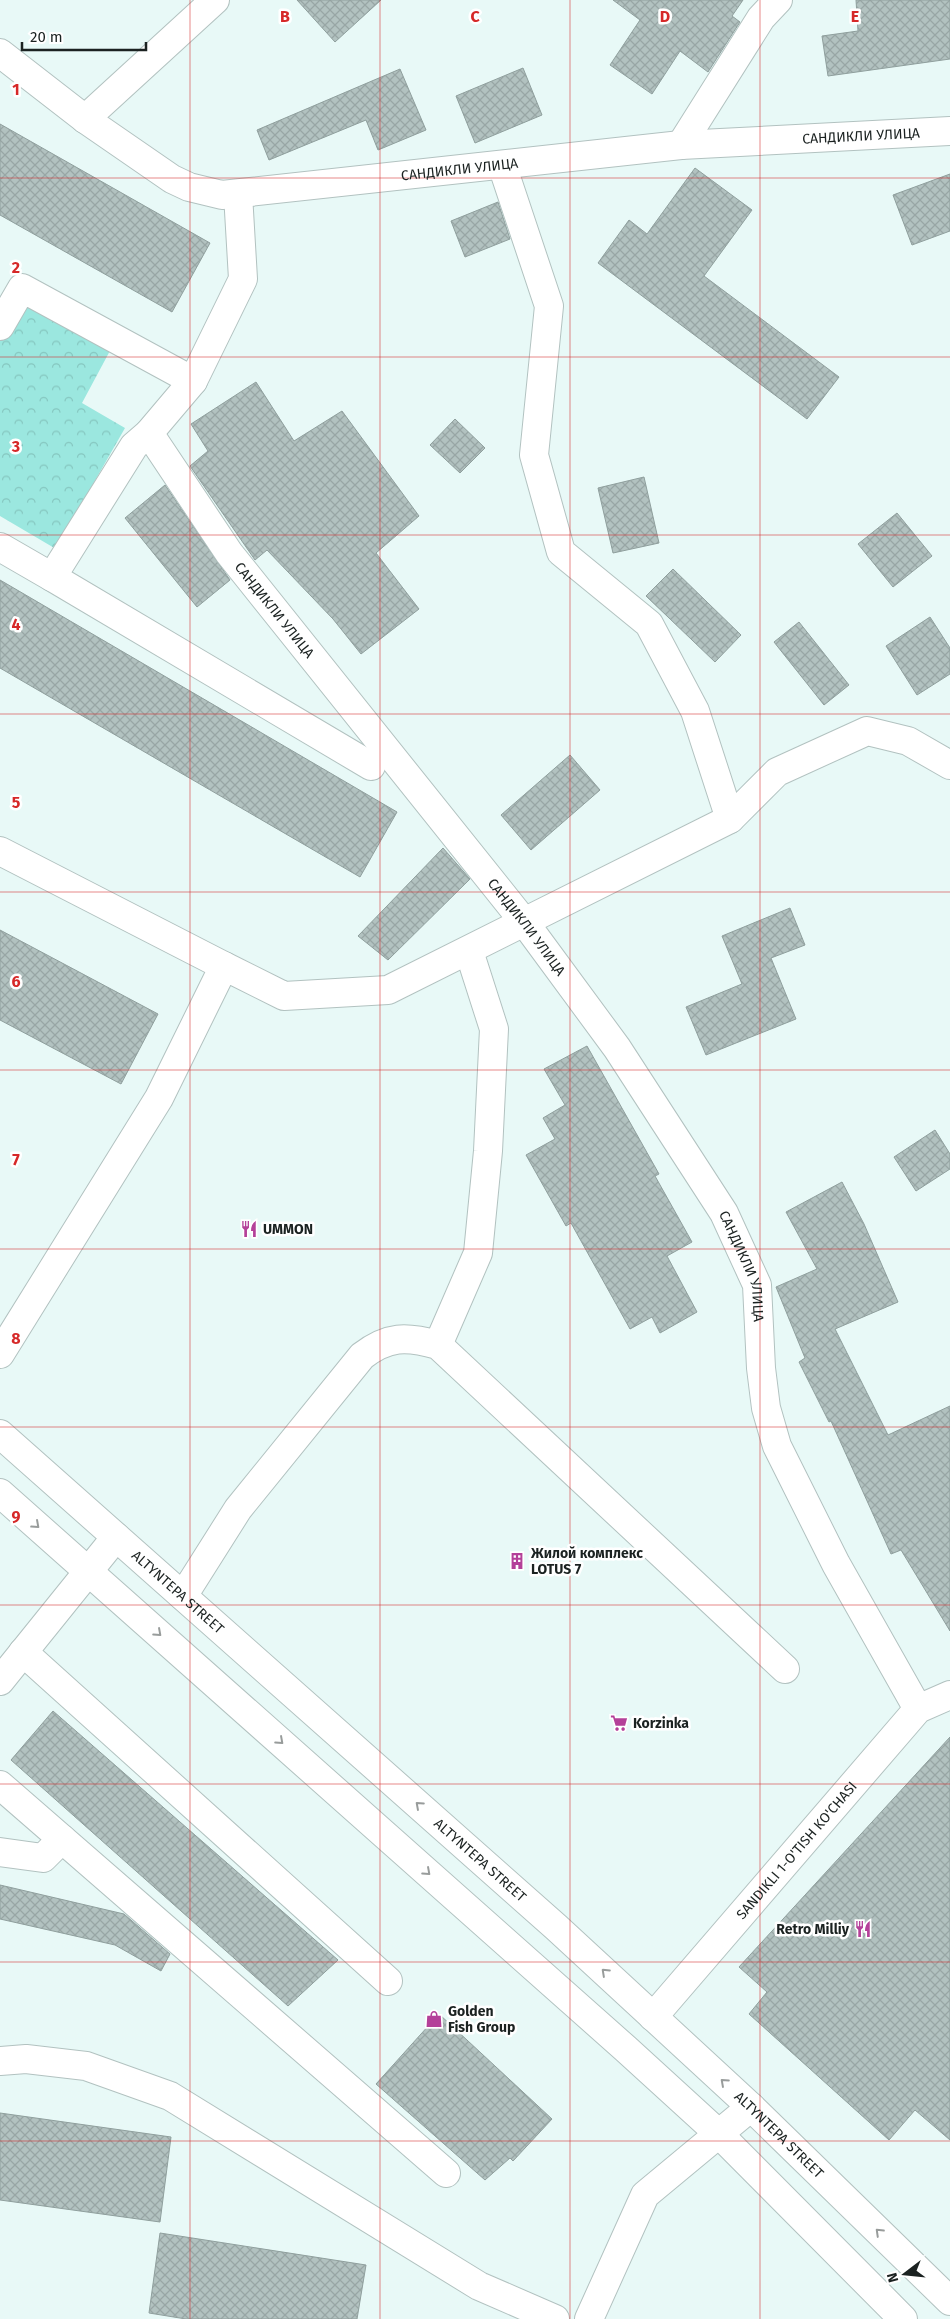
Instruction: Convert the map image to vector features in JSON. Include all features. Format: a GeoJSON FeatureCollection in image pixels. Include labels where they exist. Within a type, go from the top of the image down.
{"type":"FeatureCollection","features":[{"type":"Feature","properties":{"kind":"street"},"geometry":{"type":"LineString","coordinates":[[85,119],[215,0]]}},
{"type":"Feature","properties":{"kind":"street"},"geometry":{"type":"LineString","coordinates":[[681,145],[761,18],[778,0]]}},
{"type":"Feature","properties":{"kind":"street","name":"САНДИКЛИ УЛИЦА"},"geometry":{"type":"LineString","coordinates":[[0,53],[85,119],[172,179],[207,192],[222,195],[681,145],[950,130]]}},
{"type":"Feature","properties":{"kind":"street"},"geometry":{"type":"LineString","coordinates":[[502,165],[549,306],[534,455],[561,552],[649,624],[695,712],[730,819]]}},
{"type":"Feature","properties":{"kind":"street"},"geometry":{"type":"LineString","coordinates":[[52,577],[134,446],[149,433],[193,381],[243,280],[238,194]]}},
{"type":"Feature","properties":{"kind":"street"},"geometry":{"type":"LineString","coordinates":[[0,326],[22,288],[193,381]]}},
{"type":"Feature","properties":{"kind":"street","name":"САНДИКЛИ УЛИЦА"},"geometry":{"type":"LineString","coordinates":[[149,433],[229,553],[525,923],[618,1048],[724,1214],[757,1286],[761,1368],[766,1408],[777,1446],[836,1564],[918,1709]]}},
{"type":"Feature","properties":{"kind":"street"},"geometry":{"type":"LineString","coordinates":[[0,547],[371,766]]}},
{"type":"Feature","properties":{"kind":"street"},"geometry":{"type":"LineString","coordinates":[[0,851],[284,996],[388,990],[730,819],[777,772],[867,731],[908,741],[950,765]]}},
{"type":"Feature","properties":{"kind":"street"},"geometry":{"type":"LineString","coordinates":[[438,1346],[478,1253],[488,1151],[494,1029],[469,951]]}},
{"type":"Feature","properties":{"kind":"street"},"geometry":{"type":"LineString","coordinates":[[0,1354],[159,1098],[224,966]]}},
{"type":"Feature","properties":{"kind":"street"},"geometry":{"type":"LineString","coordinates":[[183,1596],[238,1509],[362,1356],[377,1344],[396,1339],[416,1339],[438,1346],[786,1669]]}},
{"type":"Feature","properties":{"kind":"street","name":"ALTYNTEPA STREET"},"geometry":{"type":"LineString","coordinates":[[0,1434],[556,1927],[751,2107],[950,2301]]}},
{"type":"Feature","properties":{"kind":"street"},"geometry":{"type":"LineString","coordinates":[[0,1493],[626,2049],[718,2134],[903,2319]]}},
{"type":"Feature","properties":{"kind":"street"},"geometry":{"type":"LineString","coordinates":[[0,1681],[116,1537]]}},
{"type":"Feature","properties":{"kind":"street"},"geometry":{"type":"LineString","coordinates":[[23,1652],[388,1981]]}},
{"type":"Feature","properties":{"kind":"street","name":"SANDIKLI 1-O'TISH KO'CHASI"},"geometry":{"type":"LineString","coordinates":[[653,2018],[918,1709],[950,1695]]}},
{"type":"Feature","properties":{"kind":"street"},"geometry":{"type":"LineString","coordinates":[[0,1785],[446,2173]]}},
{"type":"Feature","properties":{"kind":"street"},"geometry":{"type":"LineString","coordinates":[[0,1852],[43,1858],[62,1839]]}},
{"type":"Feature","properties":{"kind":"street"},"geometry":{"type":"LineString","coordinates":[[0,2060],[26,2059],[86,2066],[170,2096],[479,2286],[556,2319]]}},
{"type":"Feature","properties":{"kind":"street"},"geometry":{"type":"LineString","coordinates":[[589,2319],[645,2195],[751,2107]]}},
{"type":"Feature","properties":{"kind":"green space"},"geometry":{"type":"Polygon","coordinates":[[[24,299],[112,347],[82,403],[125,428],[56,549],[0,516],[0,341],[24,299]]]}},
{"type":"Feature","properties":{"kind":"building"},"geometry":{"type":"Polygon","coordinates":[[[297,0],[381,0],[335,42],[297,0]]]}},
{"type":"Feature","properties":{"kind":"building"},"geometry":{"type":"Polygon","coordinates":[[[613,0],[743,0],[732,16],[740,22],[708,72],[680,51],[652,94],[610,65],[640,20],[613,0]]]}},
{"type":"Feature","properties":{"kind":"building"},"geometry":{"type":"Polygon","coordinates":[[[856,0],[950,0],[950,59],[828,76],[822,36],[858,31],[856,0]]]}},
{"type":"Feature","properties":{"kind":"building"},"geometry":{"type":"Polygon","coordinates":[[[523,68],[542,115],[475,143],[456,96],[523,68]]]}},
{"type":"Feature","properties":{"kind":"building"},"geometry":{"type":"Polygon","coordinates":[[[400,69],[426,130],[378,150],[366,120],[269,160],[257,130],[400,69]]]}},
{"type":"Feature","properties":{"kind":"building"},"geometry":{"type":"Polygon","coordinates":[[[0,124],[210,243],[172,312],[0,215],[0,124]]]}},
{"type":"Feature","properties":{"kind":"building"},"geometry":{"type":"Polygon","coordinates":[[[695,168],[752,210],[704,276],[839,377],[807,419],[598,263],[629,220],[647,234],[695,168]]]}},
{"type":"Feature","properties":{"kind":"building"},"geometry":{"type":"Polygon","coordinates":[[[950,174],[950,231],[912,245],[893,195],[950,174]]]}},
{"type":"Feature","properties":{"kind":"building"},"geometry":{"type":"Polygon","coordinates":[[[498,202],[510,239],[465,257],[451,221],[498,202]]]}},
{"type":"Feature","properties":{"kind":"building"},"geometry":{"type":"Polygon","coordinates":[[[256,382],[294,441],[342,411],[419,516],[376,553],[419,609],[361,654],[333,619],[267,550],[255,560],[190,466],[208,451],[191,424],[256,382]]]}},
{"type":"Feature","properties":{"kind":"building"},"geometry":{"type":"Polygon","coordinates":[[[455,419],[485,448],[460,473],[430,445],[455,419]]]}},
{"type":"Feature","properties":{"kind":"building"},"geometry":{"type":"Polygon","coordinates":[[[644,477],[659,543],[613,553],[598,488],[644,477]]]}},
{"type":"Feature","properties":{"kind":"building"},"geometry":{"type":"Polygon","coordinates":[[[165,485],[230,580],[197,607],[125,518],[165,485]]]}},
{"type":"Feature","properties":{"kind":"building"},"geometry":{"type":"Polygon","coordinates":[[[897,513],[932,556],[893,587],[858,544],[897,513]]]}},
{"type":"Feature","properties":{"kind":"building"},"geometry":{"type":"Polygon","coordinates":[[[673,569],[741,635],[715,662],[646,596],[673,569]]]}},
{"type":"Feature","properties":{"kind":"building"},"geometry":{"type":"Polygon","coordinates":[[[0,580],[397,812],[360,877],[0,668],[0,580]]]}},
{"type":"Feature","properties":{"kind":"building"},"geometry":{"type":"Polygon","coordinates":[[[930,617],[950,648],[950,674],[917,695],[886,646],[930,617]]]}},
{"type":"Feature","properties":{"kind":"building"},"geometry":{"type":"Polygon","coordinates":[[[799,622],[849,685],[824,705],[774,642],[799,622]]]}},
{"type":"Feature","properties":{"kind":"building"},"geometry":{"type":"Polygon","coordinates":[[[570,755],[600,790],[531,850],[501,815],[570,755]]]}},
{"type":"Feature","properties":{"kind":"building"},"geometry":{"type":"Polygon","coordinates":[[[443,848],[470,879],[388,960],[358,936],[443,848]]]}},
{"type":"Feature","properties":{"kind":"building"},"geometry":{"type":"Polygon","coordinates":[[[790,908],[805,945],[771,958],[796,1019],[706,1055],[686,1007],[742,984],[722,936],[790,908]]]}},
{"type":"Feature","properties":{"kind":"building"},"geometry":{"type":"Polygon","coordinates":[[[0,930],[158,1014],[121,1084],[0,1020],[0,930]]]}},
{"type":"Feature","properties":{"kind":"building"},"geometry":{"type":"Polygon","coordinates":[[[587,1046],[659,1174],[655,1176],[692,1242],[667,1256],[697,1312],[660,1333],[652,1317],[630,1329],[571,1223],[566,1226],[526,1155],[555,1139],[543,1118],[565,1105],[544,1069],[587,1046]]]}},
{"type":"Feature","properties":{"kind":"building"},"geometry":{"type":"Polygon","coordinates":[[[935,1130],[950,1154],[950,1169],[916,1191],[894,1157],[935,1130]]]}},
{"type":"Feature","properties":{"kind":"building"},"geometry":{"type":"Polygon","coordinates":[[[842,1182],[864,1224],[898,1302],[835,1329],[888,1435],[950,1406],[950,1631],[901,1550],[891,1554],[831,1421],[829,1422],[799,1362],[805,1358],[776,1287],[817,1269],[786,1212],[842,1182]]]}},
{"type":"Feature","properties":{"kind":"building"},"geometry":{"type":"Polygon","coordinates":[[[53,1711],[338,1960],[288,2006],[11,1760],[53,1711]]]}},
{"type":"Feature","properties":{"kind":"building"},"geometry":{"type":"Polygon","coordinates":[[[950,1737],[950,2140],[915,2110],[889,2140],[749,2014],[767,1992],[739,1967],[950,1737]]]}},
{"type":"Feature","properties":{"kind":"building"},"geometry":{"type":"Polygon","coordinates":[[[0,1885],[124,1914],[170,1954],[161,1971],[115,1945],[0,1919],[0,1885]]]}},
{"type":"Feature","properties":{"kind":"building"},"geometry":{"type":"Polygon","coordinates":[[[439,2014],[552,2119],[513,2161],[510,2158],[485,2180],[376,2084],[439,2014]]]}},
{"type":"Feature","properties":{"kind":"building"},"geometry":{"type":"Polygon","coordinates":[[[0,2113],[171,2137],[160,2222],[0,2200],[0,2113]]]}},
{"type":"Feature","properties":{"kind":"building"},"geometry":{"type":"Polygon","coordinates":[[[160,2233],[366,2265],[357,2319],[186,2319],[149,2313],[160,2233]]]}},
{"type":"Feature","properties":{"kind":"place","name":"UMMON"},"geometry":{"type":"Point","coordinates":[249,1229]}},
{"type":"Feature","properties":{"kind":"place","name":"Жилой комплекс LOTUS 7"},"geometry":{"type":"Point","coordinates":[517,1561]}},
{"type":"Feature","properties":{"kind":"place","name":"Korzinka"},"geometry":{"type":"Point","coordinates":[619,1723]}},
{"type":"Feature","properties":{"kind":"place","name":"Retro Milliy"},"geometry":{"type":"Point","coordinates":[863,1929]}},
{"type":"Feature","properties":{"kind":"place","name":"Golden Fish Group"},"geometry":{"type":"Point","coordinates":[434,2019]}}]}
